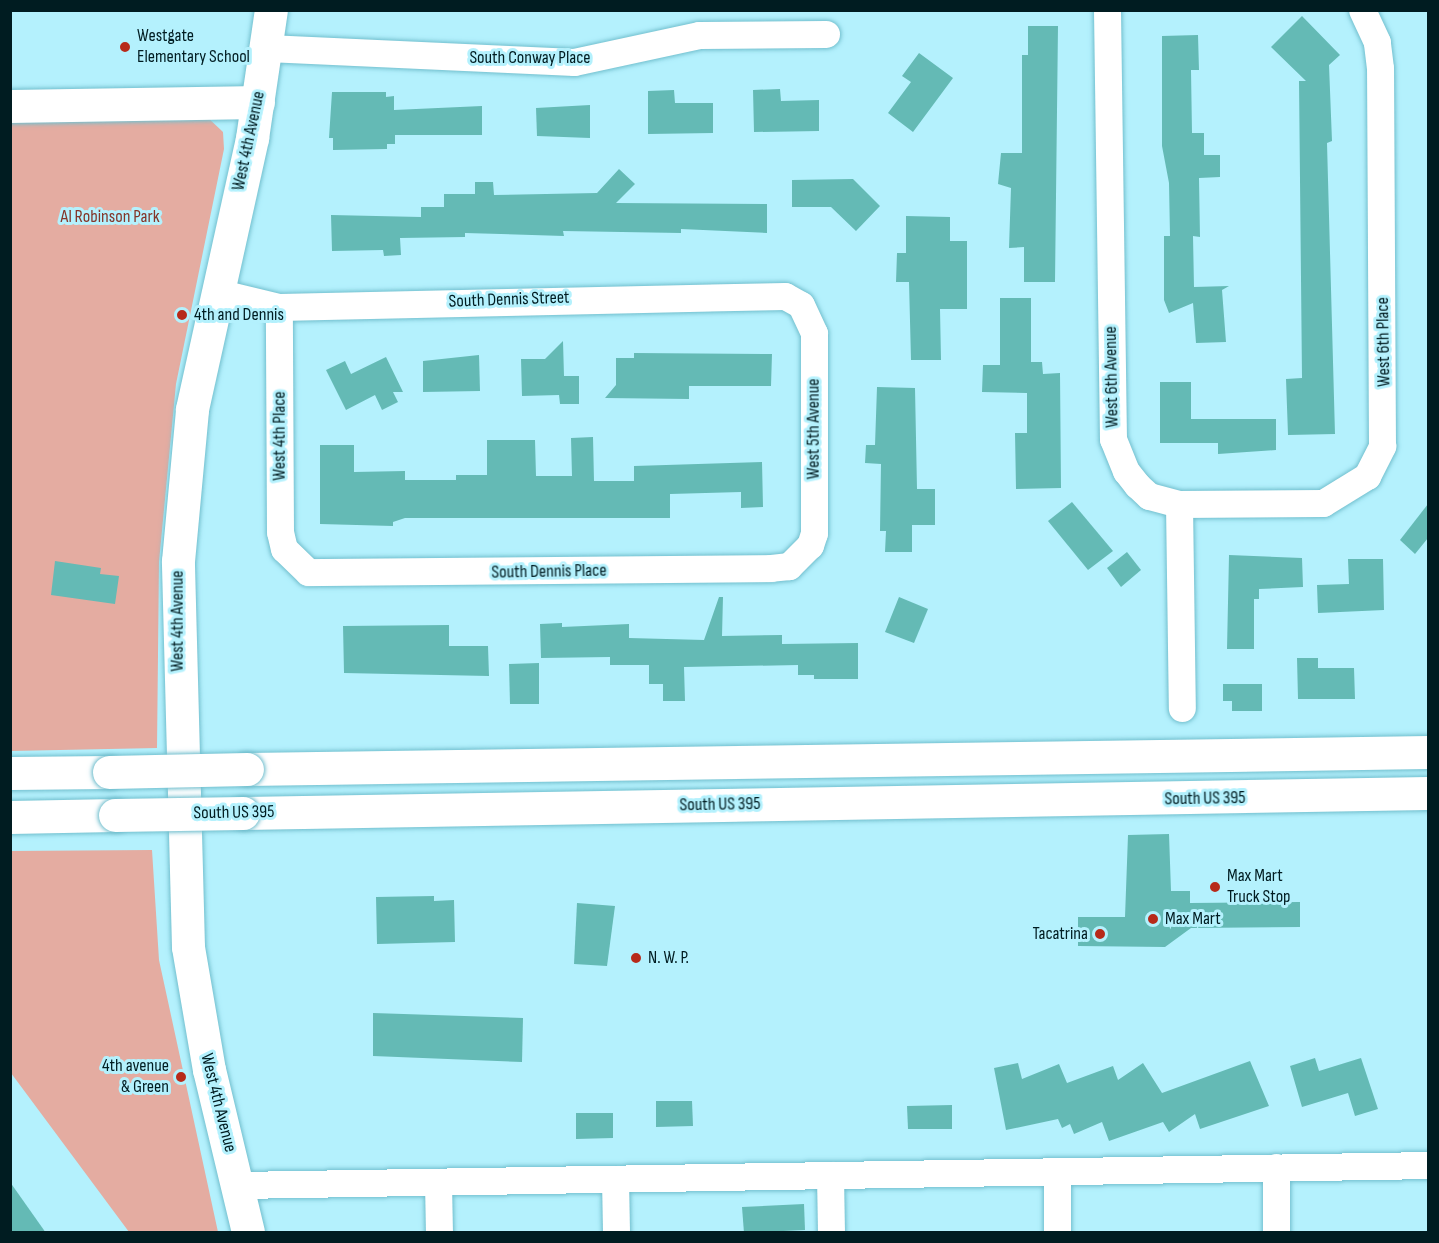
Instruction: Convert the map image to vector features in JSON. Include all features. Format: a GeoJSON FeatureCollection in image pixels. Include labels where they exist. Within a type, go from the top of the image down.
{"type":"FeatureCollection","features":[{"type":"Feature","properties":{"kind":"main road","name":"West 4th Avenue"},"geometry":{"type":"LineString","coordinates":[[248,1233],[195,996],[182,868],[178,561],[192,409],[258,102],[271,10]]}},
{"type":"Feature","properties":{"kind":"main road"},"geometry":{"type":"LineString","coordinates":[[10,106],[258,102]]}},
{"type":"Feature","properties":{"kind":"main road"},"geometry":{"type":"LineString","coordinates":[[10,772],[1428,752]]}},
{"type":"Feature","properties":{"kind":"main road","name":"South US 395"},"geometry":{"type":"LineString","coordinates":[[10,817],[1428,793]]}},
{"type":"Feature","properties":{"kind":"street","name":"West 6th Avenue"},"geometry":{"type":"LineString","coordinates":[[1107,10],[1113,439],[1126,471],[1137,485],[1149,496],[1179,504]]}},
{"type":"Feature","properties":{"kind":"street","name":"West 6th Place"},"geometry":{"type":"LineString","coordinates":[[1179,504],[1323,503],[1354,489],[1367,476],[1383,446],[1380,68],[1377,42],[1362,10]]}},
{"type":"Feature","properties":{"kind":"street","name":"South Conway Place"},"geometry":{"type":"LineString","coordinates":[[267,48],[574,62],[699,35],[826,34]]}},
{"type":"Feature","properties":{"kind":"street","name":"South Dennis Street"},"geometry":{"type":"LineString","coordinates":[[216,292],[279,307],[769,293],[801,305]]}},
{"type":"Feature","properties":{"kind":"street","name":"West 5th Avenue"},"geometry":{"type":"LineString","coordinates":[[801,305],[814,333],[814,533],[804,555]]}},
{"type":"Feature","properties":{"kind":"street","name":"West 4th Place"},"geometry":{"type":"LineString","coordinates":[[279,307],[280,532],[284,549],[294,561]]}},
{"type":"Feature","properties":{"kind":"street"},"geometry":{"type":"LineString","coordinates":[[1179,504],[1182,708]]}},
{"type":"Feature","properties":{"kind":"street","name":"South Dennis Place"},"geometry":{"type":"LineString","coordinates":[[294,561],[308,572],[324,575],[771,568],[789,566],[804,555]]}},
{"type":"Feature","properties":{"kind":"street"},"geometry":{"type":"LineString","coordinates":[[238,1185],[1428,1165]]}},
{"type":"Feature","properties":{"kind":"street"},"geometry":{"type":"LineString","coordinates":[[1276,1167],[1276,1233]]}},
{"type":"Feature","properties":{"kind":"street"},"geometry":{"type":"LineString","coordinates":[[1057,1171],[1057,1233]]}},
{"type":"Feature","properties":{"kind":"street"},"geometry":{"type":"LineString","coordinates":[[830,1175],[831,1233]]}},
{"type":"Feature","properties":{"kind":"street"},"geometry":{"type":"LineString","coordinates":[[615,1179],[616,1233]]}},
{"type":"Feature","properties":{"kind":"street"},"geometry":{"type":"LineString","coordinates":[[438,1182],[439,1233]]}},
{"type":"Feature","properties":{"kind":"green space","name":"Al Robinson Park"},"geometry":{"type":"Polygon","coordinates":[[[205,115],[223,132],[224,149],[176,384],[159,562],[157,748],[11,751],[11,119],[205,115]]]}},
{"type":"Feature","properties":{"kind":"green space"},"geometry":{"type":"Polygon","coordinates":[[[152,850],[159,960],[218,1232],[129,1232],[11,1073],[11,851],[152,850]]]}},
{"type":"Feature","properties":{"kind":"building"},"geometry":{"type":"Polygon","coordinates":[[[1302,16],[1340,55],[1329,65],[1332,141],[1327,143],[1335,434],[1288,435],[1286,379],[1302,378],[1299,81],[1306,81],[1271,47],[1302,16]]]}},
{"type":"Feature","properties":{"kind":"building"},"geometry":{"type":"Polygon","coordinates":[[[1028,26],[1058,26],[1055,282],[1024,282],[1024,247],[1009,248],[1011,188],[998,184],[1001,153],[1022,153],[1022,55],[1028,55],[1028,26]]]}},
{"type":"Feature","properties":{"kind":"building"},"geometry":{"type":"Polygon","coordinates":[[[1198,35],[1199,70],[1191,70],[1192,133],[1204,133],[1204,155],[1220,155],[1220,177],[1199,178],[1200,237],[1193,236],[1194,287],[1229,286],[1222,290],[1226,342],[1196,343],[1193,303],[1169,313],[1164,300],[1164,236],[1170,236],[1169,183],[1162,146],[1162,36],[1198,35]]]}},
{"type":"Feature","properties":{"kind":"building"},"geometry":{"type":"Polygon","coordinates":[[[919,53],[953,78],[913,132],[888,113],[911,82],[902,76],[919,53]]]}},
{"type":"Feature","properties":{"kind":"building"},"geometry":{"type":"Polygon","coordinates":[[[780,89],[781,101],[819,100],[819,131],[754,132],[753,90],[780,89]]]}},
{"type":"Feature","properties":{"kind":"building"},"geometry":{"type":"Polygon","coordinates":[[[674,90],[675,103],[713,103],[713,133],[648,134],[648,91],[674,90]]]}},
{"type":"Feature","properties":{"kind":"building"},"geometry":{"type":"Polygon","coordinates":[[[332,92],[386,92],[386,97],[394,96],[394,110],[482,106],[482,135],[395,135],[395,144],[387,144],[387,149],[333,150],[333,138],[329,138],[332,92]]]}},
{"type":"Feature","properties":{"kind":"building"},"geometry":{"type":"Polygon","coordinates":[[[590,105],[590,138],[537,136],[536,108],[590,105]]]}},
{"type":"Feature","properties":{"kind":"building"},"geometry":{"type":"Polygon","coordinates":[[[619,169],[635,184],[616,203],[767,204],[767,233],[681,229],[681,233],[563,231],[564,236],[465,233],[465,237],[400,238],[401,255],[384,256],[383,250],[332,251],[331,215],[421,217],[421,207],[444,207],[444,194],[475,194],[475,182],[493,182],[494,195],[597,193],[619,169]]]}},
{"type":"Feature","properties":{"kind":"building"},"geometry":{"type":"Polygon","coordinates":[[[853,179],[880,206],[856,231],[831,207],[792,207],[792,180],[853,179]]]}},
{"type":"Feature","properties":{"kind":"building"},"geometry":{"type":"Polygon","coordinates":[[[906,216],[950,217],[950,241],[967,241],[967,309],[940,309],[941,360],[911,360],[909,282],[896,282],[897,253],[906,253],[906,216]]]}},
{"type":"Feature","properties":{"kind":"building"},"geometry":{"type":"Polygon","coordinates":[[[1000,298],[1031,298],[1031,362],[1042,362],[1043,374],[1060,373],[1061,488],[1016,489],[1015,433],[1027,433],[1027,393],[982,392],[983,365],[1000,365],[1000,298]]]}},
{"type":"Feature","properties":{"kind":"building"},"geometry":{"type":"Polygon","coordinates":[[[563,341],[564,376],[579,376],[579,404],[560,404],[559,395],[522,396],[521,359],[545,359],[563,341]]]}},
{"type":"Feature","properties":{"kind":"building"},"geometry":{"type":"Polygon","coordinates":[[[634,353],[772,354],[771,386],[689,386],[689,399],[605,398],[616,385],[616,358],[634,358],[634,353]]]}},
{"type":"Feature","properties":{"kind":"building"},"geometry":{"type":"Polygon","coordinates":[[[479,355],[480,391],[423,392],[423,361],[479,355]]]}},
{"type":"Feature","properties":{"kind":"building"},"geometry":{"type":"Polygon","coordinates":[[[386,357],[403,392],[393,392],[398,402],[382,410],[375,395],[346,410],[326,370],[345,361],[351,374],[386,357]]]}},
{"type":"Feature","properties":{"kind":"building"},"geometry":{"type":"Polygon","coordinates":[[[1160,382],[1191,382],[1191,419],[1276,419],[1276,450],[1218,454],[1218,443],[1160,443],[1160,382]]]}},
{"type":"Feature","properties":{"kind":"building"},"geometry":{"type":"Polygon","coordinates":[[[877,387],[915,388],[917,489],[935,489],[935,525],[912,525],[912,552],[885,552],[886,531],[880,531],[881,464],[865,463],[866,445],[875,445],[877,387]]]}},
{"type":"Feature","properties":{"kind":"building"},"geometry":{"type":"Polygon","coordinates":[[[593,437],[594,481],[634,481],[634,466],[762,462],[763,507],[741,508],[741,492],[670,494],[670,518],[405,518],[393,522],[393,526],[320,524],[320,445],[354,445],[354,472],[405,471],[405,480],[456,480],[456,475],[487,475],[487,440],[535,440],[536,476],[572,476],[571,438],[593,437]]]}},
{"type":"Feature","properties":{"kind":"building"},"geometry":{"type":"Polygon","coordinates":[[[1072,502],[1113,551],[1088,570],[1048,521],[1072,502]]]}},
{"type":"Feature","properties":{"kind":"building"},"geometry":{"type":"Polygon","coordinates":[[[1428,504],[1428,538],[1415,554],[1400,540],[1428,504]]]}},
{"type":"Feature","properties":{"kind":"building"},"geometry":{"type":"Polygon","coordinates":[[[1127,552],[1141,570],[1121,587],[1107,568],[1127,552]]]}},
{"type":"Feature","properties":{"kind":"building"},"geometry":{"type":"Polygon","coordinates":[[[1229,555],[1302,558],[1303,587],[1259,589],[1259,599],[1254,599],[1254,649],[1227,649],[1229,555]]]}},
{"type":"Feature","properties":{"kind":"building"},"geometry":{"type":"Polygon","coordinates":[[[1348,559],[1383,559],[1384,610],[1318,613],[1317,585],[1349,584],[1348,559]]]}},
{"type":"Feature","properties":{"kind":"building"},"geometry":{"type":"Polygon","coordinates":[[[55,561],[101,568],[100,574],[119,576],[115,604],[51,595],[55,561]]]}},
{"type":"Feature","properties":{"kind":"building"},"geometry":{"type":"Polygon","coordinates":[[[719,597],[723,597],[722,636],[782,635],[782,644],[858,643],[858,679],[814,679],[814,675],[798,675],[798,665],[684,667],[685,701],[663,701],[663,684],[649,684],[649,665],[610,665],[610,657],[541,658],[540,624],[562,623],[562,627],[629,624],[629,638],[704,640],[719,597]]]}},
{"type":"Feature","properties":{"kind":"building"},"geometry":{"type":"Polygon","coordinates":[[[899,597],[928,609],[914,643],[885,632],[899,597]]]}},
{"type":"Feature","properties":{"kind":"building"},"geometry":{"type":"Polygon","coordinates":[[[449,625],[449,646],[488,646],[489,676],[344,673],[343,626],[449,625]]]}},
{"type":"Feature","properties":{"kind":"building"},"geometry":{"type":"Polygon","coordinates":[[[1297,658],[1318,658],[1318,668],[1354,668],[1355,699],[1298,699],[1297,658]]]}},
{"type":"Feature","properties":{"kind":"building"},"geometry":{"type":"Polygon","coordinates":[[[539,663],[539,704],[510,704],[509,664],[539,663]]]}},
{"type":"Feature","properties":{"kind":"building"},"geometry":{"type":"Polygon","coordinates":[[[1223,684],[1262,684],[1262,711],[1232,711],[1232,701],[1223,701],[1223,684]]]}},
{"type":"Feature","properties":{"kind":"building"},"geometry":{"type":"Polygon","coordinates":[[[1169,834],[1171,891],[1190,891],[1190,903],[1300,902],[1300,927],[1191,928],[1165,947],[1078,946],[1078,917],[1125,917],[1128,835],[1169,834]]]}},
{"type":"Feature","properties":{"kind":"building"},"geometry":{"type":"Polygon","coordinates":[[[434,896],[434,901],[454,900],[455,942],[377,944],[376,897],[434,896]]]}},
{"type":"Feature","properties":{"kind":"building"},"geometry":{"type":"Polygon","coordinates":[[[577,903],[615,906],[607,966],[574,964],[577,903]]]}},
{"type":"Feature","properties":{"kind":"building"},"geometry":{"type":"Polygon","coordinates":[[[373,1013],[523,1018],[522,1062],[373,1056],[373,1013]]]}},
{"type":"Feature","properties":{"kind":"building"},"geometry":{"type":"Polygon","coordinates":[[[1315,1058],[1319,1071],[1361,1058],[1378,1109],[1355,1116],[1348,1093],[1302,1107],[1290,1066],[1315,1058]]]}},
{"type":"Feature","properties":{"kind":"building"},"geometry":{"type":"Polygon","coordinates":[[[1250,1061],[1269,1106],[1200,1129],[1195,1114],[1169,1132],[1163,1122],[1109,1141],[1102,1122],[1074,1134],[1070,1124],[1062,1128],[1058,1119],[1006,1130],[994,1068],[1018,1063],[1022,1079],[1059,1064],[1067,1083],[1113,1066],[1118,1080],[1143,1063],[1162,1093],[1250,1061]]]}},
{"type":"Feature","properties":{"kind":"building"},"geometry":{"type":"Polygon","coordinates":[[[656,1101],[692,1101],[693,1126],[656,1127],[656,1101]]]}},
{"type":"Feature","properties":{"kind":"building"},"geometry":{"type":"Polygon","coordinates":[[[952,1105],[952,1129],[908,1129],[907,1106],[952,1105]]]}},
{"type":"Feature","properties":{"kind":"building"},"geometry":{"type":"Polygon","coordinates":[[[576,1113],[613,1113],[613,1138],[576,1139],[576,1113]]]}},
{"type":"Feature","properties":{"kind":"building"},"geometry":{"type":"Polygon","coordinates":[[[10,1182],[46,1233],[10,1233],[10,1182]]]}},
{"type":"Feature","properties":{"kind":"building"},"geometry":{"type":"Polygon","coordinates":[[[804,1204],[805,1230],[744,1233],[742,1207],[804,1204]]]}},
{"type":"Feature","properties":{"kind":"place","name":"Westgate Elementary School"},"geometry":{"type":"Point","coordinates":[125,47]}},
{"type":"Feature","properties":{"kind":"place","name":"4th and Dennis"},"geometry":{"type":"Point","coordinates":[182,315]}},
{"type":"Feature","properties":{"kind":"place","name":"Max Mart Truck Stop"},"geometry":{"type":"Point","coordinates":[1215,887]}},
{"type":"Feature","properties":{"kind":"place","name":"Max Mart"},"geometry":{"type":"Point","coordinates":[1153,919]}},
{"type":"Feature","properties":{"kind":"place","name":"Tacatrina"},"geometry":{"type":"Point","coordinates":[1100,934]}},
{"type":"Feature","properties":{"kind":"place","name":"N. W. P."},"geometry":{"type":"Point","coordinates":[636,958]}},
{"type":"Feature","properties":{"kind":"place","name":"4th avenue & Green"},"geometry":{"type":"Point","coordinates":[181,1077]}}]}
